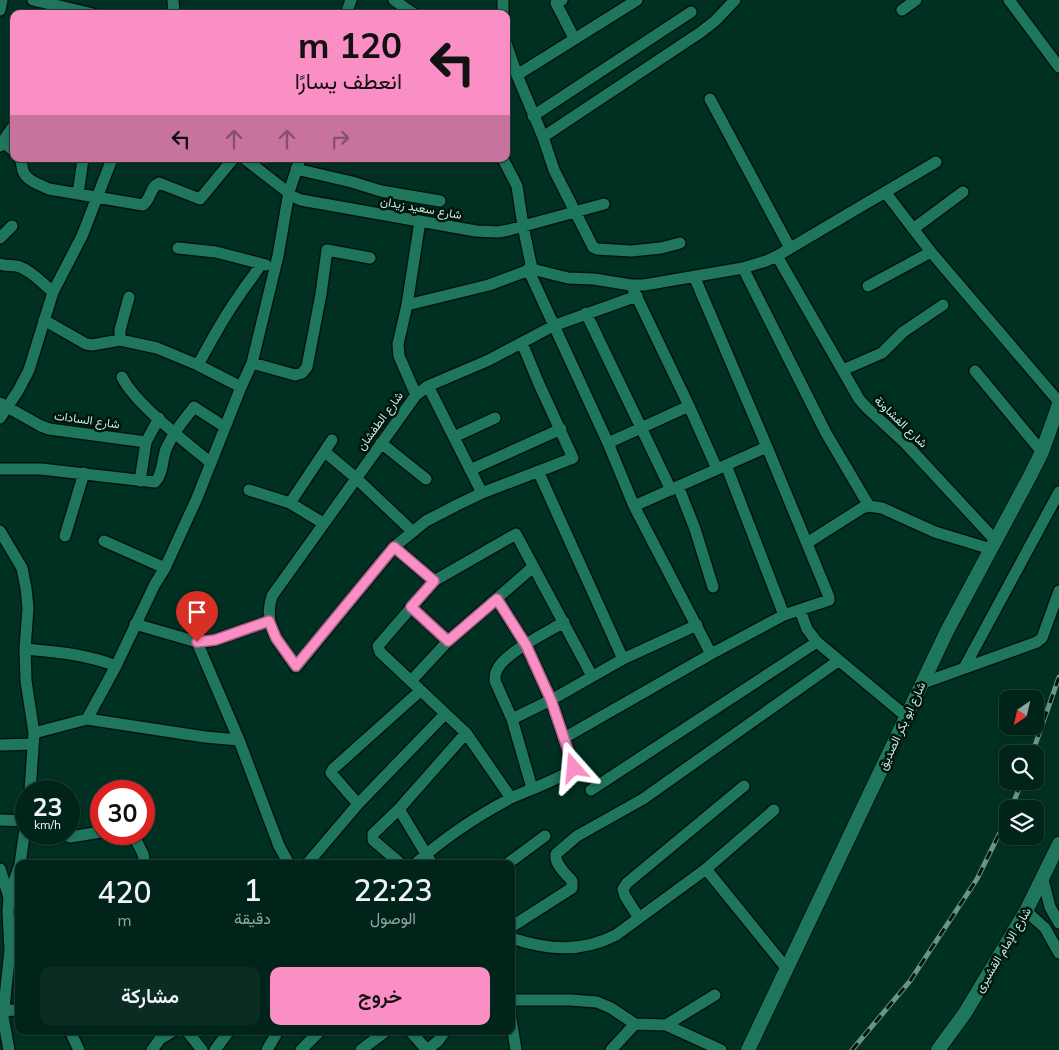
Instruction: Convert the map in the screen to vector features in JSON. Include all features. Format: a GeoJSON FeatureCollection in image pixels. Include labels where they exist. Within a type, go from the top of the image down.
{"type":"FeatureCollection","features":[{"type":"Feature","properties":{"kind":"street"},"geometry":{"type":"LineString","coordinates":[[0,10],[2,0]]}},
{"type":"Feature","properties":{"kind":"street"},"geometry":{"type":"LineString","coordinates":[[394,0],[408,10]]}},
{"type":"Feature","properties":{"kind":"street"},"geometry":{"type":"LineString","coordinates":[[562,0],[556,4],[574,38]]}},
{"type":"Feature","properties":{"kind":"street"},"geometry":{"type":"LineString","coordinates":[[543,137],[701,32],[735,0]]}},
{"type":"Feature","properties":{"kind":"street"},"geometry":{"type":"LineString","coordinates":[[902,10],[916,0]]}},
{"type":"Feature","properties":{"kind":"street"},"geometry":{"type":"LineString","coordinates":[[1009,0],[1059,67]]}},
{"type":"Feature","properties":{"kind":"street"},"geometry":{"type":"LineString","coordinates":[[40,1],[65,10]]}},
{"type":"Feature","properties":{"kind":"street"},"geometry":{"type":"LineString","coordinates":[[517,75],[633,1]]}},
{"type":"Feature","properties":{"kind":"street"},"geometry":{"type":"LineString","coordinates":[[533,116],[691,12]]}},
{"type":"Feature","properties":{"kind":"street"},"geometry":{"type":"LineString","coordinates":[[510,55],[554,170],[590,243],[597,249],[631,251],[661,248],[680,243]]}},
{"type":"Feature","properties":{"kind":"street"},"geometry":{"type":"LineString","coordinates":[[710,99],[790,248]]}},
{"type":"Feature","properties":{"kind":"street"},"geometry":{"type":"LineString","coordinates":[[2,144],[10,131]]}},
{"type":"Feature","properties":{"kind":"street"},"geometry":{"type":"LineString","coordinates":[[21,162],[24,172],[35,184],[56,191],[143,205],[148,201],[156,184],[159,183],[200,199],[231,162]]}},
{"type":"Feature","properties":{"kind":"street"},"geometry":{"type":"LineString","coordinates":[[78,194],[83,162]]}},
{"type":"Feature","properties":{"kind":"street"},"geometry":{"type":"LineString","coordinates":[[0,418],[4,405],[29,370],[53,292],[82,236],[111,162]]}},
{"type":"Feature","properties":{"kind":"street","name":"شارع سعيد زيدان"},"geometry":{"type":"LineString","coordinates":[[250,162],[301,200],[420,222],[487,232],[498,232],[604,204]]}},
{"type":"Feature","properties":{"kind":"street"},"geometry":{"type":"LineString","coordinates":[[505,162],[517,186],[530,269],[608,443],[634,506],[711,654]]}},
{"type":"Feature","properties":{"kind":"street"},"geometry":{"type":"LineString","coordinates":[[407,305],[489,284],[530,269],[561,276],[644,285],[761,264],[936,162]]}},
{"type":"Feature","properties":{"kind":"street"},"geometry":{"type":"LineString","coordinates":[[87,719],[165,568],[252,363],[275,267],[289,192],[298,164],[381,191],[440,201]]}},
{"type":"Feature","properties":{"kind":"street"},"geometry":{"type":"LineString","coordinates":[[885,192],[931,252],[1059,403]]}},
{"type":"Feature","properties":{"kind":"street"},"geometry":{"type":"LineString","coordinates":[[913,229],[963,192]]}},
{"type":"Feature","properties":{"kind":"street"},"geometry":{"type":"LineString","coordinates":[[416,395],[398,351],[398,344],[407,305],[420,222]]}},
{"type":"Feature","properties":{"kind":"street"},"geometry":{"type":"LineString","coordinates":[[0,238],[12,226]]}},
{"type":"Feature","properties":{"kind":"street"},"geometry":{"type":"LineString","coordinates":[[178,248],[216,252],[275,267]]}},
{"type":"Feature","properties":{"kind":"street"},"geometry":{"type":"LineString","coordinates":[[252,363],[295,374],[302,373],[307,367],[327,250],[370,258]]}},
{"type":"Feature","properties":{"kind":"street"},"geometry":{"type":"LineString","coordinates":[[868,286],[931,252]]}},
{"type":"Feature","properties":{"kind":"street","name":"شارع الفشاونة"},"geometry":{"type":"LineString","coordinates":[[777,256],[859,399],[905,443],[993,545]]}},
{"type":"Feature","properties":{"kind":"street"},"geometry":{"type":"LineString","coordinates":[[0,264],[21,267],[53,292]]}},
{"type":"Feature","properties":{"kind":"street"},"geometry":{"type":"LineString","coordinates":[[198,365],[215,332],[253,279],[261,264]]}},
{"type":"Feature","properties":{"kind":"street"},"geometry":{"type":"LineString","coordinates":[[743,268],[826,433],[869,506]]}},
{"type":"Feature","properties":{"kind":"street"},"geometry":{"type":"LineString","coordinates":[[564,738],[711,654],[784,615],[827,602],[830,597],[694,276]]}},
{"type":"Feature","properties":{"kind":"street"},"geometry":{"type":"LineString","coordinates":[[631,285],[722,467],[784,615]]}},
{"type":"Feature","properties":{"kind":"street","name":"شارع الطفشان"},"geometry":{"type":"LineString","coordinates":[[269,621],[269,604],[272,596],[416,395],[428,386],[489,360],[554,326],[637,296]]}},
{"type":"Feature","properties":{"kind":"street"},"geometry":{"type":"LineString","coordinates":[[120,340],[120,330],[129,297]]}},
{"type":"Feature","properties":{"kind":"street"},"geometry":{"type":"LineString","coordinates":[[843,370],[882,353],[903,332],[943,305]]}},
{"type":"Feature","properties":{"kind":"street"},"geometry":{"type":"LineString","coordinates":[[586,313],[642,428],[675,488],[713,587]]}},
{"type":"Feature","properties":{"kind":"street"},"geometry":{"type":"LineString","coordinates":[[44,320],[86,344],[92,345],[120,340],[157,348],[198,365],[241,387]]}},
{"type":"Feature","properties":{"kind":"street"},"geometry":{"type":"LineString","coordinates":[[135,624],[197,642],[215,640],[269,621],[276,638],[296,666],[394,547],[426,521],[482,493],[573,458],[522,343]]}},
{"type":"Feature","properties":{"kind":"street"},"geometry":{"type":"LineString","coordinates":[[975,371],[1042,452]]}},
{"type":"Feature","properties":{"kind":"street"},"geometry":{"type":"LineString","coordinates":[[122,376],[133,393],[174,432],[211,463]]}},
{"type":"Feature","properties":{"kind":"street"},"geometry":{"type":"LineString","coordinates":[[428,386],[482,493]]}},
{"type":"Feature","properties":{"kind":"street","name":"شارع ابو بكر الصديق"},"geometry":{"type":"LineString","coordinates":[[748,1050],[947,631],[1042,452],[1059,403]]}},
{"type":"Feature","properties":{"kind":"street","name":"شارع السادات"},"geometry":{"type":"LineString","coordinates":[[4,405],[49,429],[146,442]]}},
{"type":"Feature","properties":{"kind":"street"},"geometry":{"type":"LineString","coordinates":[[608,443],[690,406]]}},
{"type":"Feature","properties":{"kind":"street"},"geometry":{"type":"LineString","coordinates":[[0,469],[41,469],[155,482],[160,475],[165,451],[174,432],[194,407],[225,427]]}},
{"type":"Feature","properties":{"kind":"street"},"geometry":{"type":"LineString","coordinates":[[140,481],[146,442],[159,418]]}},
{"type":"Feature","properties":{"kind":"street"},"geometry":{"type":"LineString","coordinates":[[454,437],[495,418]]}},
{"type":"Feature","properties":{"kind":"street"},"geometry":{"type":"LineString","coordinates":[[470,470],[561,429]]}},
{"type":"Feature","properties":{"kind":"street"},"geometry":{"type":"LineString","coordinates":[[290,504],[332,440]]}},
{"type":"Feature","properties":{"kind":"street"},"geometry":{"type":"LineString","coordinates":[[381,443],[426,479]]}},
{"type":"Feature","properties":{"kind":"street"},"geometry":{"type":"LineString","coordinates":[[634,506],[767,447]]}},
{"type":"Feature","properties":{"kind":"street"},"geometry":{"type":"LineString","coordinates":[[325,452],[356,478],[412,532]]}},
{"type":"Feature","properties":{"kind":"street"},"geometry":{"type":"LineString","coordinates":[[538,471],[623,659]]}},
{"type":"Feature","properties":{"kind":"street"},"geometry":{"type":"LineString","coordinates":[[65,536],[84,473]]}},
{"type":"Feature","properties":{"kind":"street"},"geometry":{"type":"LineString","coordinates":[[250,490],[290,504],[323,524]]}},
{"type":"Feature","properties":{"kind":"street"},"geometry":{"type":"LineString","coordinates":[[964,668],[1059,492]]}},
{"type":"Feature","properties":{"kind":"street"},"geometry":{"type":"LineString","coordinates":[[806,543],[862,508],[869,506],[882,508],[935,532],[993,545]]}},
{"type":"Feature","properties":{"kind":"street"},"geometry":{"type":"LineString","coordinates":[[0,531],[24,572],[28,608],[25,649],[26,681],[34,738],[31,780]]}},
{"type":"Feature","properties":{"kind":"street"},"geometry":{"type":"LineString","coordinates":[[511,798],[466,734],[380,652],[378,646],[434,581],[514,534],[517,536],[592,676]]}},
{"type":"Feature","properties":{"kind":"street"},"geometry":{"type":"LineString","coordinates":[[104,541],[165,568]]}},
{"type":"Feature","properties":{"kind":"street"},"geometry":{"type":"LineString","coordinates":[[394,547],[434,581]]}},
{"type":"Feature","properties":{"kind":"street"},"geometry":{"type":"LineString","coordinates":[[411,681],[448,641],[533,567]]}},
{"type":"Feature","properties":{"kind":"street"},"geometry":{"type":"LineString","coordinates":[[923,682],[1037,642],[1042,638],[1059,592]]}},
{"type":"Feature","properties":{"kind":"street"},"geometry":{"type":"LineString","coordinates":[[399,809],[429,859],[453,833],[511,798],[573,770],[574,764],[551,700],[526,645],[497,599]]}},
{"type":"Feature","properties":{"kind":"street"},"geometry":{"type":"LineString","coordinates":[[411,607],[448,641]]}},
{"type":"Feature","properties":{"kind":"street"},"geometry":{"type":"LineString","coordinates":[[800,610],[807,629],[817,642],[906,717]]}},
{"type":"Feature","properties":{"kind":"street"},"geometry":{"type":"LineString","coordinates":[[532,788],[512,719],[495,681],[495,676],[497,668],[502,662],[564,622]]}},
{"type":"Feature","properties":{"kind":"street"},"geometry":{"type":"LineString","coordinates":[[512,719],[551,700],[623,659],[697,626]]}},
{"type":"Feature","properties":{"kind":"street"},"geometry":{"type":"LineString","coordinates":[[197,642],[240,740],[279,846],[287,860]]}},
{"type":"Feature","properties":{"kind":"street"},"geometry":{"type":"LineString","coordinates":[[591,790],[817,642]]}},
{"type":"Feature","properties":{"kind":"street"},"geometry":{"type":"LineString","coordinates":[[25,649],[69,653],[90,657],[116,666]]}},
{"type":"Feature","properties":{"kind":"street"},"geometry":{"type":"LineString","coordinates":[[515,924],[572,888],[572,881],[554,858],[556,854],[577,836],[643,799],[838,661]]}},
{"type":"Feature","properties":{"kind":"street"},"geometry":{"type":"LineString","coordinates":[[358,804],[331,773],[420,691]]}},
{"type":"Feature","properties":{"kind":"street"},"geometry":{"type":"LineString","coordinates":[[310,860],[358,804],[445,714]]}},
{"type":"Feature","properties":{"kind":"street"},"geometry":{"type":"LineString","coordinates":[[0,744],[34,738],[87,719],[204,737],[240,740]]}},
{"type":"Feature","properties":{"kind":"street"},"geometry":{"type":"LineString","coordinates":[[396,860],[372,837],[466,734]]}},
{"type":"Feature","properties":{"kind":"street"},"geometry":{"type":"LineString","coordinates":[[639,918],[625,896],[623,889],[627,882],[744,786]]}},
{"type":"Feature","properties":{"kind":"street"},"geometry":{"type":"LineString","coordinates":[[515,939],[551,947],[574,948],[601,943],[616,935],[706,869],[774,810]]}},
{"type":"Feature","properties":{"kind":"street"},"geometry":{"type":"LineString","coordinates":[[0,820],[15,821]]}},
{"type":"Feature","properties":{"kind":"street"},"geometry":{"type":"LineString","coordinates":[[512,860],[545,836]]}},
{"type":"Feature","properties":{"kind":"street","name":"شارع الإمام القشيرى"},"geometry":{"type":"LineString","coordinates":[[938,1050],[970,1006],[1026,911],[1043,880],[1059,844]]}},
{"type":"Feature","properties":{"kind":"street"},"geometry":{"type":"LineString","coordinates":[[20,860],[22,845]]}},
{"type":"Feature","properties":{"kind":"street"},"geometry":{"type":"LineString","coordinates":[[138,845],[144,860]]}},
{"type":"Feature","properties":{"kind":"street"},"geometry":{"type":"LineString","coordinates":[[0,869],[9,897]]}},
{"type":"Feature","properties":{"kind":"street"},"geometry":{"type":"LineString","coordinates":[[706,869],[787,969]]}},
{"type":"Feature","properties":{"kind":"street"},"geometry":{"type":"LineString","coordinates":[[9,1050],[2,1016],[13,981],[14,951],[4,939],[9,897],[15,878]]}},
{"type":"Feature","properties":{"kind":"street"},"geometry":{"type":"LineString","coordinates":[[1043,880],[1050,907],[1059,923]]}},
{"type":"Feature","properties":{"kind":"street"},"geometry":{"type":"LineString","coordinates":[[1026,911],[1045,928],[1059,952]]}},
{"type":"Feature","properties":{"kind":"street"},"geometry":{"type":"LineString","coordinates":[[666,1026],[715,995]]}},
{"type":"Feature","properties":{"kind":"street"},"geometry":{"type":"LineString","coordinates":[[515,1000],[597,1002],[611,1008],[635,1024],[666,1026],[683,1031],[721,1050]]}},
{"type":"Feature","properties":{"kind":"street"},"geometry":{"type":"LineString","coordinates":[[2,1016],[10,1010],[15,1011]]}},
{"type":"Feature","properties":{"kind":"street"},"geometry":{"type":"LineString","coordinates":[[611,1050],[635,1024]]}},
{"type":"Feature","properties":{"kind":"street"},"geometry":{"type":"LineString","coordinates":[[72,1035],[79,1050]]}},
{"type":"Feature","properties":{"kind":"street"},"geometry":{"type":"LineString","coordinates":[[152,1050],[160,1039],[166,1035]]}},
{"type":"Feature","properties":{"kind":"street"},"geometry":{"type":"LineString","coordinates":[[190,1035],[202,1050]]}},
{"type":"Feature","properties":{"kind":"street"},"geometry":{"type":"LineString","coordinates":[[215,1050],[226,1035]]}},
{"type":"Feature","properties":{"kind":"street"},"geometry":{"type":"LineString","coordinates":[[267,1050],[276,1035]]}},
{"type":"Feature","properties":{"kind":"street"},"geometry":{"type":"LineString","coordinates":[[301,1050],[316,1035]]}},
{"type":"Feature","properties":{"kind":"street"},"geometry":{"type":"LineString","coordinates":[[361,1050],[381,1035]]}},
{"type":"Feature","properties":{"kind":"street"},"geometry":{"type":"LineString","coordinates":[[414,1035],[427,1050],[442,1035]]}},
{"type":"Feature","properties":{"kind":"street"},"geometry":{"type":"LineString","coordinates":[[514,1035],[516,1050]]}},
{"type":"Feature","properties":{"kind":"railway"},"geometry":{"type":"LineString","coordinates":[[1035,745],[1059,677]]}},
{"type":"Feature","properties":{"kind":"railway"},"geometry":{"type":"LineString","coordinates":[[1015,800],[1018,790]]}},
{"type":"Feature","properties":{"kind":"railway"},"geometry":{"type":"LineString","coordinates":[[852,1050],[910,981],[977,879],[999,834]]}},
{"type":"Feature","properties":{"kind":"route"},"geometry":{"type":"LineString","coordinates":[[197,642],[215,640],[269,621],[276,638],[296,666],[394,547],[434,581],[411,607],[448,641],[497,599],[526,645],[551,700],[574,768]]}}]}
